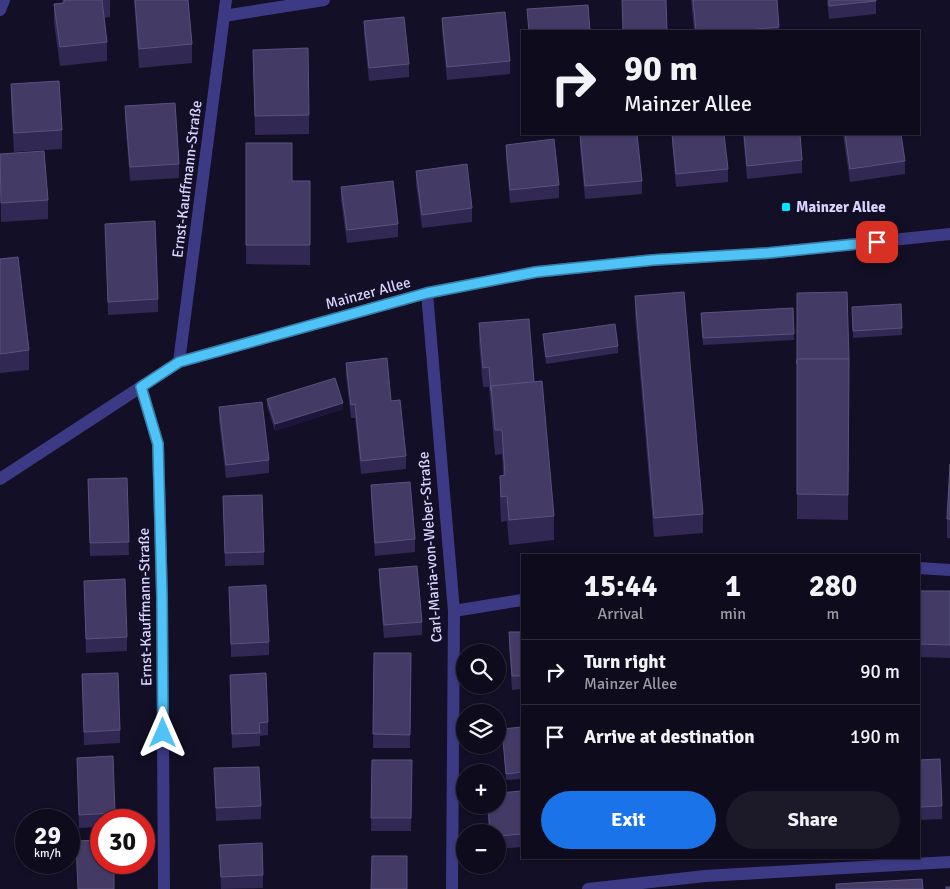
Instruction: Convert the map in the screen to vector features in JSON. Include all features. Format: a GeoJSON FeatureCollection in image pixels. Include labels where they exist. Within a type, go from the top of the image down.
{"type":"FeatureCollection","features":[{"type":"Feature","properties":{"kind":"street"},"geometry":{"type":"LineString","coordinates":[[0,10],[4,0]]}},
{"type":"Feature","properties":{"kind":"street","name":"Ernst-Kauffmann-Straße"},"geometry":{"type":"LineString","coordinates":[[179,362],[226,0]]}},
{"type":"Feature","properties":{"kind":"street"},"geometry":{"type":"LineString","coordinates":[[224,16],[324,0]]}},
{"type":"Feature","properties":{"kind":"street","name":"Mainzer Allee"},"geometry":{"type":"LineString","coordinates":[[3,475],[179,362],[427,293],[536,272],[653,260],[768,253],[950,234]]}},
{"type":"Feature","properties":{"kind":"street","name":"Carl-Maria-von-Weber-Straße"},"geometry":{"type":"LineString","coordinates":[[427,293],[454,611],[452,889]]}},
{"type":"Feature","properties":{"kind":"street","name":"Ernst-Kauffmann-Straße"},"geometry":{"type":"LineString","coordinates":[[141,387],[158,444],[162,597],[164,889]]}},
{"type":"Feature","properties":{"kind":"street"},"geometry":{"type":"LineString","coordinates":[[920,568],[950,570]]}},
{"type":"Feature","properties":{"kind":"street"},"geometry":{"type":"LineString","coordinates":[[454,611],[521,600]]}},
{"type":"Feature","properties":{"kind":"street"},"geometry":{"type":"LineString","coordinates":[[588,889],[705,876],[950,862]]}},
{"type":"Feature","properties":{"kind":"building"},"geometry":{"type":"Polygon","coordinates":[[[64,0],[102,0],[107,42],[60,47],[54,4],[64,3],[64,0]]]}},
{"type":"Feature","properties":{"kind":"building"},"geometry":{"type":"Polygon","coordinates":[[[135,0],[188,0],[192,44],[139,49],[135,0]]]}},
{"type":"Feature","properties":{"kind":"building"},"geometry":{"type":"Polygon","coordinates":[[[622,0],[666,0],[667,30],[623,30],[622,0]]]}},
{"type":"Feature","properties":{"kind":"building"},"geometry":{"type":"Polygon","coordinates":[[[693,0],[777,0],[779,27],[748,30],[696,30],[693,0]]]}},
{"type":"Feature","properties":{"kind":"building"},"geometry":{"type":"Polygon","coordinates":[[[829,0],[876,0],[876,1],[829,6],[829,0]]]}},
{"type":"Feature","properties":{"kind":"building"},"geometry":{"type":"Polygon","coordinates":[[[588,5],[590,30],[529,30],[527,9],[588,5]]]}},
{"type":"Feature","properties":{"kind":"building"},"geometry":{"type":"Polygon","coordinates":[[[505,12],[510,61],[447,67],[442,18],[505,12]]]}},
{"type":"Feature","properties":{"kind":"building"},"geometry":{"type":"Polygon","coordinates":[[[404,17],[409,64],[369,68],[364,21],[404,17]]]}},
{"type":"Feature","properties":{"kind":"building"},"geometry":{"type":"Polygon","coordinates":[[[308,48],[309,115],[255,116],[253,50],[308,48]]]}},
{"type":"Feature","properties":{"kind":"building"},"geometry":{"type":"Polygon","coordinates":[[[59,81],[62,130],[14,133],[11,84],[59,81]]]}},
{"type":"Feature","properties":{"kind":"building"},"geometry":{"type":"Polygon","coordinates":[[[175,103],[179,164],[130,167],[125,106],[175,103]]]}},
{"type":"Feature","properties":{"kind":"building"},"geometry":{"type":"Polygon","coordinates":[[[580,135],[637,135],[642,181],[585,186],[580,135]]]}},
{"type":"Feature","properties":{"kind":"building"},"geometry":{"type":"Polygon","coordinates":[[[672,135],[724,135],[728,169],[676,174],[672,135]]]}},
{"type":"Feature","properties":{"kind":"building"},"geometry":{"type":"Polygon","coordinates":[[[744,135],[800,135],[802,160],[747,166],[744,135]]]}},
{"type":"Feature","properties":{"kind":"building"},"geometry":{"type":"Polygon","coordinates":[[[845,135],[901,135],[905,161],[850,169],[845,135]]]}},
{"type":"Feature","properties":{"kind":"building"},"geometry":{"type":"Polygon","coordinates":[[[554,139],[559,185],[510,190],[506,145],[554,139]]]}},
{"type":"Feature","properties":{"kind":"building"},"geometry":{"type":"Polygon","coordinates":[[[246,143],[292,143],[292,181],[310,181],[310,245],[246,245],[246,143]]]}},
{"type":"Feature","properties":{"kind":"building"},"geometry":{"type":"Polygon","coordinates":[[[44,151],[48,200],[1,203],[0,154],[44,151]]]}},
{"type":"Feature","properties":{"kind":"building"},"geometry":{"type":"Polygon","coordinates":[[[467,164],[472,208],[422,215],[416,171],[467,164]]]}},
{"type":"Feature","properties":{"kind":"building"},"geometry":{"type":"Polygon","coordinates":[[[393,181],[398,224],[347,230],[341,187],[393,181]]]}},
{"type":"Feature","properties":{"kind":"building"},"geometry":{"type":"Polygon","coordinates":[[[155,221],[158,299],[108,302],[105,224],[155,221]]]}},
{"type":"Feature","properties":{"kind":"building"},"geometry":{"type":"Polygon","coordinates":[[[18,257],[29,350],[0,354],[0,259],[18,257]]]}},
{"type":"Feature","properties":{"kind":"building"},"geometry":{"type":"Polygon","coordinates":[[[684,292],[703,514],[654,518],[635,296],[684,292]]]}},
{"type":"Feature","properties":{"kind":"building"},"geometry":{"type":"Polygon","coordinates":[[[847,292],[849,359],[797,359],[797,293],[847,292]]]}},
{"type":"Feature","properties":{"kind":"building"},"geometry":{"type":"Polygon","coordinates":[[[901,304],[902,328],[853,331],[852,307],[901,304]]]}},
{"type":"Feature","properties":{"kind":"building"},"geometry":{"type":"Polygon","coordinates":[[[793,308],[794,334],[703,338],[701,313],[793,308]]]}},
{"type":"Feature","properties":{"kind":"building"},"geometry":{"type":"Polygon","coordinates":[[[529,319],[534,382],[491,386],[491,391],[489,367],[483,368],[479,323],[529,319]]]}},
{"type":"Feature","properties":{"kind":"building"},"geometry":{"type":"Polygon","coordinates":[[[615,324],[618,346],[546,357],[543,334],[615,324]]]}},
{"type":"Feature","properties":{"kind":"building"},"geometry":{"type":"Polygon","coordinates":[[[387,358],[391,401],[400,400],[406,456],[361,461],[355,404],[351,405],[346,363],[387,358]]]}},
{"type":"Feature","properties":{"kind":"building"},"geometry":{"type":"Polygon","coordinates":[[[797,359],[849,359],[848,495],[797,494],[797,359]]]}},
{"type":"Feature","properties":{"kind":"building"},"geometry":{"type":"Polygon","coordinates":[[[335,378],[343,403],[275,424],[267,399],[335,378]]]}},
{"type":"Feature","properties":{"kind":"building"},"geometry":{"type":"Polygon","coordinates":[[[542,381],[554,516],[509,520],[507,496],[501,497],[500,476],[505,475],[502,430],[495,430],[491,386],[542,381]]]}},
{"type":"Feature","properties":{"kind":"building"},"geometry":{"type":"Polygon","coordinates":[[[262,402],[269,460],[226,465],[219,407],[262,402]]]}},
{"type":"Feature","properties":{"kind":"building"},"geometry":{"type":"Polygon","coordinates":[[[950,464],[950,519],[947,519],[950,464]]]}},
{"type":"Feature","properties":{"kind":"building"},"geometry":{"type":"Polygon","coordinates":[[[127,478],[129,542],[90,543],[88,479],[127,478]]]}},
{"type":"Feature","properties":{"kind":"building"},"geometry":{"type":"Polygon","coordinates":[[[410,482],[415,539],[375,543],[371,485],[410,482]]]}},
{"type":"Feature","properties":{"kind":"building"},"geometry":{"type":"Polygon","coordinates":[[[262,495],[264,552],[225,553],[223,496],[262,495]]]}},
{"type":"Feature","properties":{"kind":"building"},"geometry":{"type":"Polygon","coordinates":[[[417,566],[422,622],[384,625],[379,569],[417,566]]]}},
{"type":"Feature","properties":{"kind":"building"},"geometry":{"type":"Polygon","coordinates":[[[125,579],[127,637],[86,639],[84,581],[125,579]]]}},
{"type":"Feature","properties":{"kind":"building"},"geometry":{"type":"Polygon","coordinates":[[[266,585],[269,642],[231,644],[229,587],[266,585]]]}},
{"type":"Feature","properties":{"kind":"building"},"geometry":{"type":"Polygon","coordinates":[[[920,591],[950,591],[950,645],[920,644],[920,591]]]}},
{"type":"Feature","properties":{"kind":"building"},"geometry":{"type":"Polygon","coordinates":[[[509,632],[521,632],[521,676],[512,676],[509,632]]]}},
{"type":"Feature","properties":{"kind":"building"},"geometry":{"type":"Polygon","coordinates":[[[374,653],[411,653],[410,735],[373,734],[374,653]]]}},
{"type":"Feature","properties":{"kind":"building"},"geometry":{"type":"Polygon","coordinates":[[[118,673],[120,730],[84,732],[82,674],[118,673]]]}},
{"type":"Feature","properties":{"kind":"building"},"geometry":{"type":"Polygon","coordinates":[[[266,673],[268,722],[259,723],[260,733],[232,734],[230,675],[266,673]]]}},
{"type":"Feature","properties":{"kind":"building"},"geometry":{"type":"Polygon","coordinates":[[[521,727],[521,772],[506,774],[506,729],[521,727]]]}},
{"type":"Feature","properties":{"kind":"building"},"geometry":{"type":"Polygon","coordinates":[[[113,756],[115,809],[90,809],[90,814],[80,815],[77,758],[113,756]]]}},
{"type":"Feature","properties":{"kind":"building"},"geometry":{"type":"Polygon","coordinates":[[[940,759],[942,806],[920,807],[920,760],[940,759]]]}},
{"type":"Feature","properties":{"kind":"building"},"geometry":{"type":"Polygon","coordinates":[[[372,760],[412,760],[411,818],[371,818],[372,760]]]}},
{"type":"Feature","properties":{"kind":"building"},"geometry":{"type":"Polygon","coordinates":[[[259,767],[261,806],[216,808],[214,768],[259,767]]]}},
{"type":"Feature","properties":{"kind":"building"},"geometry":{"type":"Polygon","coordinates":[[[521,791],[521,834],[506,835],[506,824],[489,824],[489,814],[506,814],[506,792],[521,791]]]}},
{"type":"Feature","properties":{"kind":"building"},"geometry":{"type":"Polygon","coordinates":[[[90,840],[90,874],[114,874],[114,889],[78,889],[80,841],[90,840]]]}},
{"type":"Feature","properties":{"kind":"building"},"geometry":{"type":"Polygon","coordinates":[[[262,843],[263,875],[221,877],[219,845],[262,843]]]}},
{"type":"Feature","properties":{"kind":"building"},"geometry":{"type":"Polygon","coordinates":[[[372,856],[407,856],[407,889],[371,889],[372,856]]]}},
{"type":"Feature","properties":{"kind":"building"},"geometry":{"type":"Polygon","coordinates":[[[922,879],[923,889],[836,889],[836,884],[922,879]]]}},
{"type":"Feature","properties":{"kind":"place","name":"Mainzer Allee"},"geometry":{"type":"Point","coordinates":[786,207]}},
{"type":"Feature","properties":{"kind":"route"},"geometry":{"type":"LineString","coordinates":[[163,733],[158,444],[141,387],[179,362],[427,293],[536,272],[653,260],[768,253],[877,242]]}}]}
